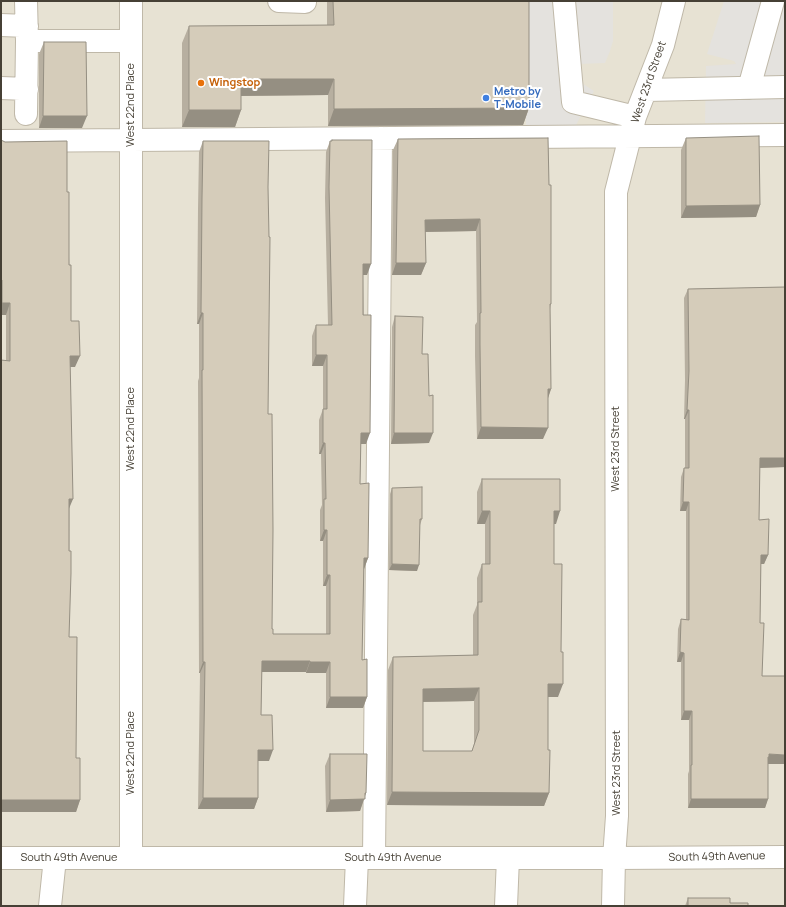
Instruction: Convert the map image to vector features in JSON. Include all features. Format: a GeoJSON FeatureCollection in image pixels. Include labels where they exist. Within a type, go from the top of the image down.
{"type":"FeatureCollection","features":[{"type":"Feature","properties":{"kind":"street"},"geometry":{"type":"LineString","coordinates":[[26,1],[26,114]]}},
{"type":"Feature","properties":{"kind":"street","name":"West 22nd Place"},"geometry":{"type":"LineString","coordinates":[[131,1],[131,858]]}},
{"type":"Feature","properties":{"kind":"street"},"geometry":{"type":"LineString","coordinates":[[279,1],[305,1]]}},
{"type":"Feature","properties":{"kind":"street"},"geometry":{"type":"LineString","coordinates":[[564,1],[573,102],[633,127]]}},
{"type":"Feature","properties":{"kind":"street","name":"West 23rd Street"},"geometry":{"type":"LineString","coordinates":[[612,906],[617,816],[616,192],[633,127],[663,45],[674,1]]}},
{"type":"Feature","properties":{"kind":"street"},"geometry":{"type":"LineString","coordinates":[[749,88],[773,1]]}},
{"type":"Feature","properties":{"kind":"street"},"geometry":{"type":"LineString","coordinates":[[1,25],[27,33],[131,41]]}},
{"type":"Feature","properties":{"kind":"street"},"geometry":{"type":"LineString","coordinates":[[646,90],[785,87]]}},
{"type":"Feature","properties":{"kind":"street"},"geometry":{"type":"LineString","coordinates":[[1,88],[27,89]]}},
{"type":"Feature","properties":{"kind":"street"},"geometry":{"type":"LineString","coordinates":[[1,141],[381,138],[633,127],[785,135]]}},
{"type":"Feature","properties":{"kind":"street"},"geometry":{"type":"LineString","coordinates":[[355,906],[366,858],[381,138]]}},
{"type":"Feature","properties":{"kind":"street","name":"South 49th Avenue"},"geometry":{"type":"LineString","coordinates":[[1,858],[785,857]]}},
{"type":"Feature","properties":{"kind":"street"},"geometry":{"type":"LineString","coordinates":[[50,906],[55,858]]}},
{"type":"Feature","properties":{"kind":"street"},"geometry":{"type":"LineString","coordinates":[[506,906],[508,858]]}},
{"type":"Feature","properties":{"kind":"shaded area"},"geometry":{"type":"Polygon","coordinates":[[[1,1],[785,1],[785,906],[1,906],[1,1]]]}},
{"type":"Feature","properties":{"kind":"shaded area"},"geometry":{"type":"Polygon","coordinates":[[[524,1],[613,1],[613,41],[605,63],[578,64],[577,80],[594,91],[575,127],[526,129],[524,1]]]}},
{"type":"Feature","properties":{"kind":"shaded area"},"geometry":{"type":"Polygon","coordinates":[[[724,1],[785,1],[785,122],[705,123],[706,66],[736,64],[734,61],[707,54],[724,1]]]}},
{"type":"Feature","properties":{"kind":"green space"},"geometry":{"type":"Polygon","coordinates":[[[570,905],[570,906],[288,906],[570,905]]]}},
{"type":"Feature","properties":{"kind":"building"},"geometry":{"type":"Polygon","coordinates":[[[333,1],[529,1],[529,108],[334,109],[334,79],[241,79],[241,110],[189,110],[189,26],[334,25],[333,1]]]}},
{"type":"Feature","properties":{"kind":"building"},"geometry":{"type":"Polygon","coordinates":[[[44,42],[86,42],[87,116],[43,116],[44,42]]]}},
{"type":"Feature","properties":{"kind":"building"},"geometry":{"type":"Polygon","coordinates":[[[759,136],[760,205],[686,206],[686,138],[759,136]]]}},
{"type":"Feature","properties":{"kind":"building"},"geometry":{"type":"Polygon","coordinates":[[[548,138],[549,185],[551,185],[551,389],[548,389],[548,428],[481,427],[480,219],[425,220],[426,263],[396,263],[398,139],[548,138]]]}},
{"type":"Feature","properties":{"kind":"building"},"geometry":{"type":"Polygon","coordinates":[[[1,140],[5,142],[67,141],[69,265],[71,265],[71,321],[79,321],[80,356],[70,356],[73,499],[69,499],[69,551],[71,551],[71,573],[69,637],[77,637],[76,758],[80,758],[80,800],[1,800],[1,360],[10,361],[10,303],[2,303],[1,140]]]}},
{"type":"Feature","properties":{"kind":"building"},"geometry":{"type":"Polygon","coordinates":[[[372,140],[371,264],[363,264],[363,315],[371,315],[370,433],[361,433],[360,484],[369,483],[368,558],[364,558],[362,660],[367,659],[367,697],[330,697],[330,662],[262,661],[261,715],[272,715],[273,750],[258,750],[258,798],[203,798],[205,662],[203,662],[203,313],[201,313],[203,141],[269,141],[268,187],[270,237],[268,414],[272,414],[272,629],[273,634],[330,634],[330,575],[327,575],[327,530],[324,530],[324,499],[326,499],[325,443],[323,443],[323,409],[327,409],[327,355],[316,355],[316,325],[332,325],[329,187],[330,141],[372,140]]]}},
{"type":"Feature","properties":{"kind":"building"},"geometry":{"type":"Polygon","coordinates":[[[785,287],[785,458],[760,458],[759,520],[769,519],[768,555],[761,555],[760,623],[764,623],[762,676],[785,676],[785,755],[769,754],[768,799],[691,799],[692,711],[684,711],[684,653],[680,652],[681,619],[689,620],[689,502],[683,502],[684,468],[689,468],[689,410],[687,410],[689,371],[688,289],[785,287]]]}},
{"type":"Feature","properties":{"kind":"building"},"geometry":{"type":"Polygon","coordinates":[[[395,316],[423,317],[422,354],[428,354],[429,396],[433,395],[433,433],[394,433],[395,316]]]}},
{"type":"Feature","properties":{"kind":"building"},"geometry":{"type":"Polygon","coordinates":[[[482,479],[560,479],[560,511],[554,511],[554,564],[562,564],[561,652],[563,652],[563,684],[548,684],[548,750],[550,750],[549,793],[392,792],[393,657],[478,655],[478,602],[482,602],[482,564],[490,564],[490,511],[482,511],[482,479]],[[479,688],[423,689],[423,751],[472,751],[479,730],[479,688]]]}},
{"type":"Feature","properties":{"kind":"building"},"geometry":{"type":"Polygon","coordinates":[[[422,487],[422,519],[420,519],[419,565],[392,564],[392,488],[422,487]]]}},
{"type":"Feature","properties":{"kind":"building"},"geometry":{"type":"Polygon","coordinates":[[[330,754],[367,754],[365,799],[330,800],[330,754]]]}},
{"type":"Feature","properties":{"kind":"building"},"geometry":{"type":"Polygon","coordinates":[[[688,898],[730,898],[730,903],[748,903],[748,906],[688,906],[688,898]]]}},
{"type":"Feature","properties":{"kind":"place","name":"Wingstop"},"geometry":{"type":"Point","coordinates":[201,83]}},
{"type":"Feature","properties":{"kind":"place","name":"Metro by T-Mobile"},"geometry":{"type":"Point","coordinates":[486,98]}}]}
